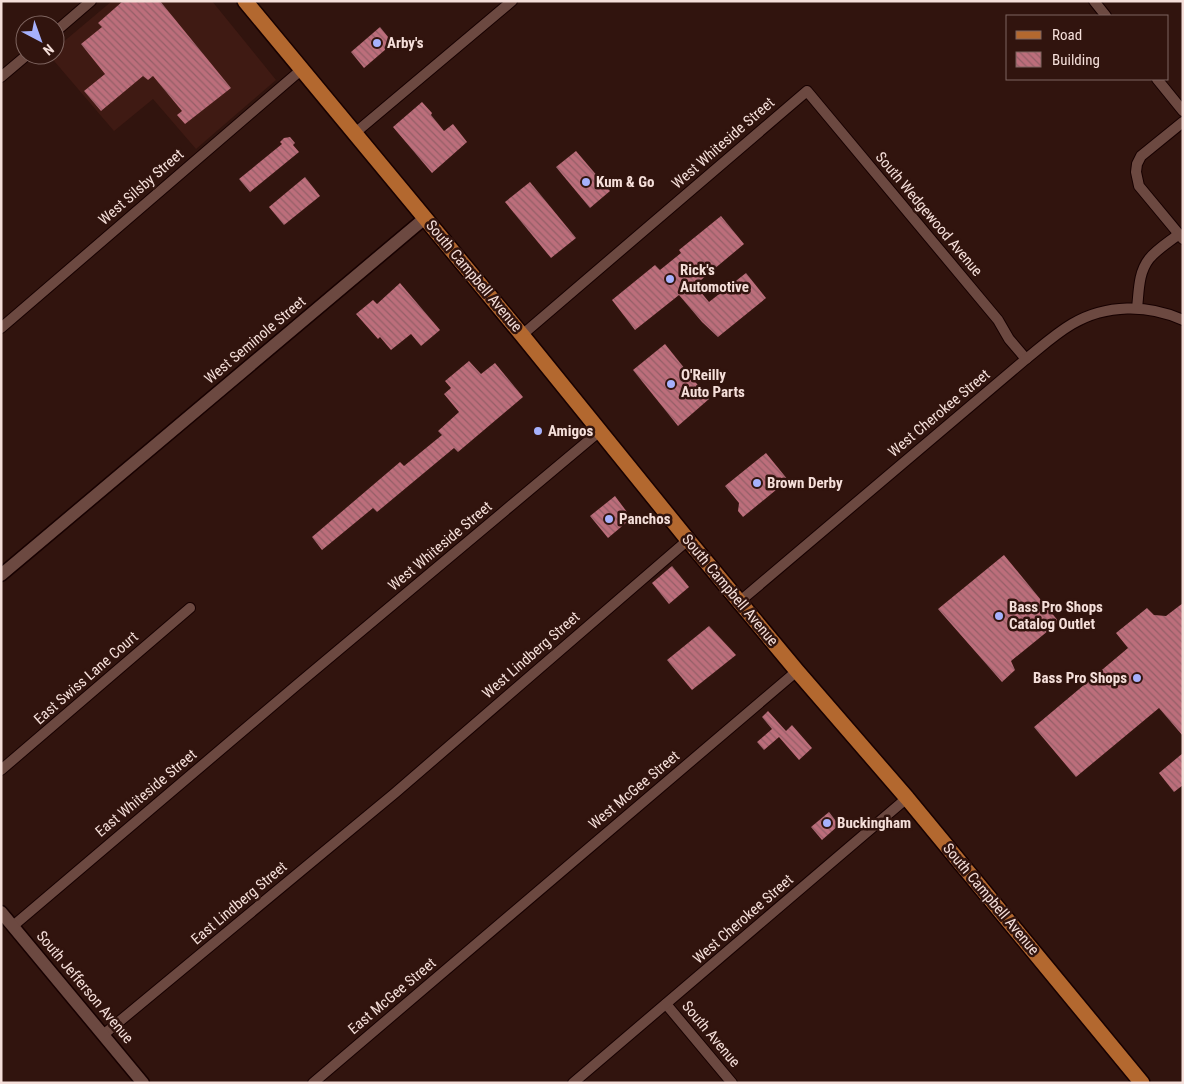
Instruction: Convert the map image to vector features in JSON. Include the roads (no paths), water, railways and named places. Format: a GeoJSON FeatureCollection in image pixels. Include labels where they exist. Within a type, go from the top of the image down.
{"type":"FeatureCollection","features":[{"type":"Feature","properties":{"kind":"main road","name":"South Campbell Avenue"},"geometry":{"type":"LineString","coordinates":[[245,1],[522,335],[739,602],[907,798],[1142,1083]]}},
{"type":"Feature","properties":{"kind":"street"},"geometry":{"type":"LineString","coordinates":[[65,23],[91,1]]}},
{"type":"Feature","properties":{"kind":"street"},"geometry":{"type":"LineString","coordinates":[[355,133],[512,1]]}},
{"type":"Feature","properties":{"kind":"street"},"geometry":{"type":"LineString","coordinates":[[1094,1],[1105,15]]}},
{"type":"Feature","properties":{"kind":"street"},"geometry":{"type":"LineString","coordinates":[[1,77],[15,65]]}},
{"type":"Feature","properties":{"kind":"street","name":"West Silsby Street"},"geometry":{"type":"LineString","coordinates":[[1,328],[301,70]]}},
{"type":"Feature","properties":{"kind":"street"},"geometry":{"type":"LineString","coordinates":[[1158,80],[1183,111]]}},
{"type":"Feature","properties":{"kind":"street","name":"West Whiteside Street"},"geometry":{"type":"LineString","coordinates":[[522,335],[806,91]]}},
{"type":"Feature","properties":{"kind":"street","name":"South Wedgewood Avenue"},"geometry":{"type":"LineString","coordinates":[[806,91],[998,320],[1009,338],[1026,359]]}},
{"type":"Feature","properties":{"kind":"street"},"geometry":{"type":"LineString","coordinates":[[1137,308],[1140,280],[1145,265],[1154,254],[1181,236],[1139,186],[1136,172],[1139,160],[1144,154],[1183,122]]}},
{"type":"Feature","properties":{"kind":"street","name":"West Seminole Street"},"geometry":{"type":"LineString","coordinates":[[1,575],[425,218]]}},
{"type":"Feature","properties":{"kind":"street","name":"West Cherokee Street"},"geometry":{"type":"LineString","coordinates":[[739,602],[1026,359],[1062,331],[1081,319],[1114,309],[1137,308],[1157,311],[1183,320]]}},
{"type":"Feature","properties":{"kind":"street","name":"West Whiteside Street"},"geometry":{"type":"LineString","coordinates":[[298,684],[600,431]]}},
{"type":"Feature","properties":{"kind":"street","name":"West Lindberg Street"},"geometry":{"type":"LineString","coordinates":[[395,793],[688,540]]}},
{"type":"Feature","properties":{"kind":"street","name":"East Swiss Lane Court"},"geometry":{"type":"LineString","coordinates":[[1,770],[190,608]]}},
{"type":"Feature","properties":{"kind":"street","name":"West McGee Street"},"geometry":{"type":"LineString","coordinates":[[491,932],[797,671]]}},
{"type":"Feature","properties":{"kind":"street","name":"East Whiteside Street"},"geometry":{"type":"LineString","coordinates":[[13,926],[298,684]]}},
{"type":"Feature","properties":{"kind":"street","name":"East Lindberg Street"},"geometry":{"type":"LineString","coordinates":[[103,1036],[395,793]]}},
{"type":"Feature","properties":{"kind":"street","name":"West Cherokee Street"},"geometry":{"type":"LineString","coordinates":[[574,1083],[907,798]]}},
{"type":"Feature","properties":{"kind":"street","name":"South Jefferson Avenue"},"geometry":{"type":"LineString","coordinates":[[1,912],[143,1083]]}},
{"type":"Feature","properties":{"kind":"street","name":"East McGee Street"},"geometry":{"type":"LineString","coordinates":[[313,1083],[491,932]]}},
{"type":"Feature","properties":{"kind":"street","name":"South Avenue"},"geometry":{"type":"LineString","coordinates":[[666,1004],[732,1083]]}},
{"type":"Feature","properties":{"kind":"place","name":"Arby's"},"geometry":{"type":"Point","coordinates":[377,43]}},
{"type":"Feature","properties":{"kind":"place","name":"Kum & Go"},"geometry":{"type":"Point","coordinates":[586,182]}},
{"type":"Feature","properties":{"kind":"place","name":"Rick's Automotive"},"geometry":{"type":"Point","coordinates":[670,279]}},
{"type":"Feature","properties":{"kind":"place","name":"O'Reilly Auto Parts"},"geometry":{"type":"Point","coordinates":[671,384]}},
{"type":"Feature","properties":{"kind":"place","name":"Amigos"},"geometry":{"type":"Point","coordinates":[538,431]}},
{"type":"Feature","properties":{"kind":"place","name":"Brown Derby"},"geometry":{"type":"Point","coordinates":[757,483]}},
{"type":"Feature","properties":{"kind":"place","name":"Panchos"},"geometry":{"type":"Point","coordinates":[609,519]}},
{"type":"Feature","properties":{"kind":"place","name":"Bass Pro Shops Catalog Outlet"},"geometry":{"type":"Point","coordinates":[999,616]}},
{"type":"Feature","properties":{"kind":"place","name":"Bass Pro Shops"},"geometry":{"type":"Point","coordinates":[1137,678]}},
{"type":"Feature","properties":{"kind":"place","name":"Buckingham"},"geometry":{"type":"Point","coordinates":[827,823]}}]}
